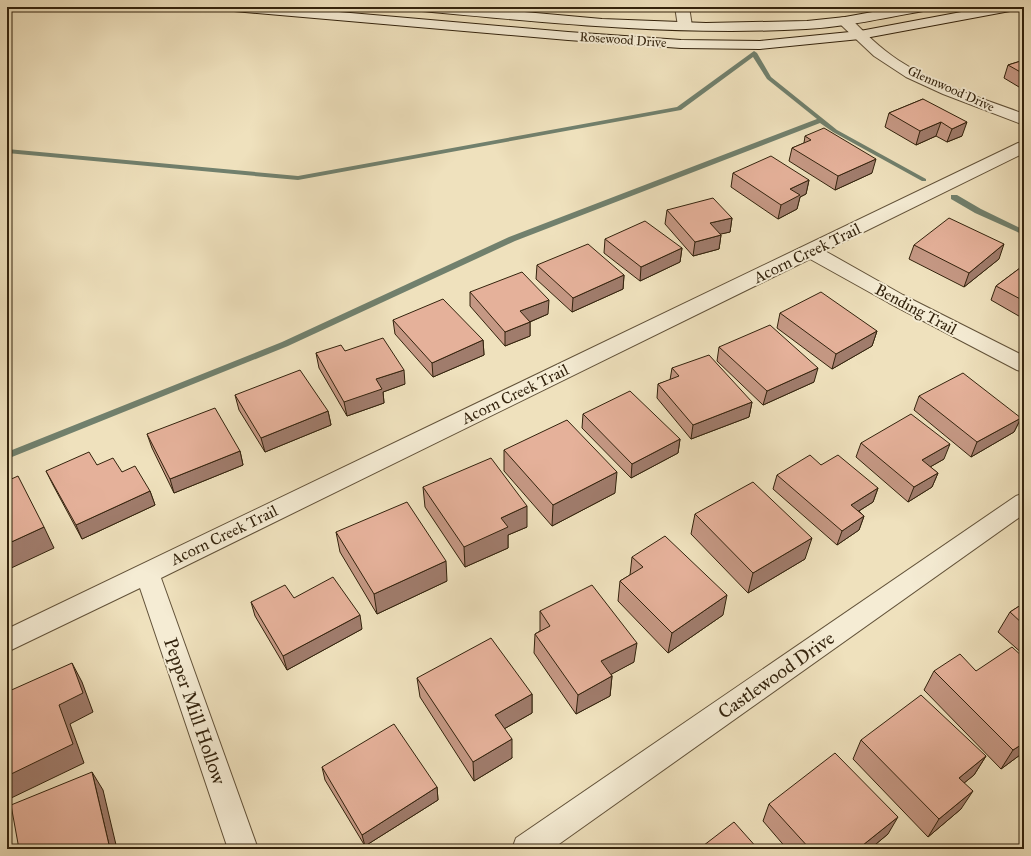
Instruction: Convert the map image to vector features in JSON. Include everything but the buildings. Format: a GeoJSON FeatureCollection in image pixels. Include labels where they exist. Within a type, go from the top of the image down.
{"type":"FeatureCollection","features":[{"type":"Feature","properties":{"kind":"street","name":"Rosewood Drive"},"geometry":{"type":"LineString","coordinates":[[234,7],[568,36],[681,44],[760,45],[860,35],[1010,7]]}},
{"type":"Feature","properties":{"kind":"street","name":"Rosewood Drive"},"geometry":{"type":"LineString","coordinates":[[422,7],[602,23],[685,26],[807,25],[845,21],[924,7]]}},
{"type":"Feature","properties":{"kind":"street"},"geometry":{"type":"LineString","coordinates":[[682,7],[685,26]]}},
{"type":"Feature","properties":{"kind":"street","name":"Glennwood Drive"},"geometry":{"type":"LineString","coordinates":[[845,21],[880,53],[905,69],[940,87],[1024,120]]}},
{"type":"Feature","properties":{"kind":"street","name":"Acorn Creek Trail"},"geometry":{"type":"LineString","coordinates":[[7,641],[1024,147]]}},
{"type":"Feature","properties":{"kind":"street","name":"Bending Trail"},"geometry":{"type":"LineString","coordinates":[[810,251],[896,299],[1024,365]]}},
{"type":"Feature","properties":{"kind":"street","name":"Castlewood Drive"},"geometry":{"type":"LineString","coordinates":[[527,849],[1024,502]]}},
{"type":"Feature","properties":{"kind":"street","name":"Pepper Mill Hollow"},"geometry":{"type":"LineString","coordinates":[[146,573],[243,849]]}},
{"type":"Feature","properties":{"kind":"waterway"},"geometry":{"type":"LineString","coordinates":[[7,151],[298,178],[679,109],[754,53],[769,78],[835,131],[924,180]]}},
{"type":"Feature","properties":{"kind":"waterway"},"geometry":{"type":"LineString","coordinates":[[7,456],[285,344],[512,239],[821,120]]}},
{"type":"Feature","properties":{"kind":"waterway"},"geometry":{"type":"LineString","coordinates":[[954,197],[978,211],[1024,233]]}}]}
